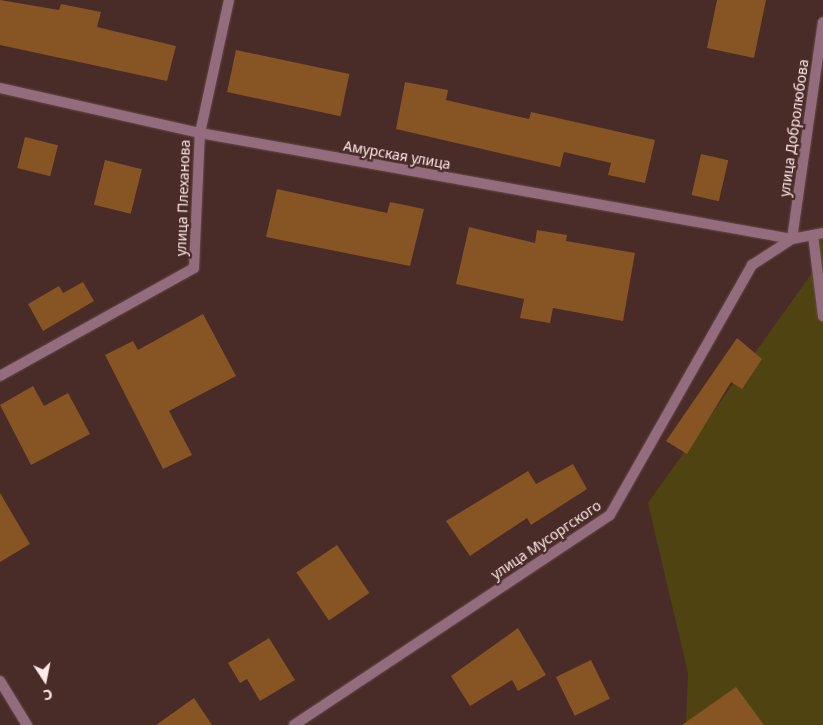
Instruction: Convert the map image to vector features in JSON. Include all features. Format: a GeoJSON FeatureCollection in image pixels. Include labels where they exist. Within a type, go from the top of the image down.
{"type":"FeatureCollection","features":[{"type":"Feature","properties":{"kind":"street","name":"улица Плеханова"},"geometry":{"type":"LineString","coordinates":[[0,376],[194,268],[200,134],[229,0]]}},
{"type":"Feature","properties":{"kind":"street","name":"улица Добролюбова"},"geometry":{"type":"LineString","coordinates":[[792,239],[823,22]]}},
{"type":"Feature","properties":{"kind":"street","name":"Амурская улица"},"geometry":{"type":"LineString","coordinates":[[0,88],[200,134],[792,239]]}},
{"type":"Feature","properties":{"kind":"street"},"geometry":{"type":"LineString","coordinates":[[792,239],[818,234],[823,316]]}},
{"type":"Feature","properties":{"kind":"street","name":"улица Мусоргского"},"geometry":{"type":"LineString","coordinates":[[294,725],[610,515],[752,265],[792,239]]}},
{"type":"Feature","properties":{"kind":"street"},"geometry":{"type":"LineString","coordinates":[[0,681],[27,725]]}},
{"type":"Feature","properties":{"kind":"shaded area"},"geometry":{"type":"Polygon","coordinates":[[[823,222],[823,725],[686,725],[688,673],[648,503],[812,273],[823,222]]]}},
{"type":"Feature","properties":{"kind":"building"},"geometry":{"type":"Polygon","coordinates":[[[0,0],[59,10],[61,4],[101,12],[97,27],[176,46],[167,81],[0,45],[0,0]]]}},
{"type":"Feature","properties":{"kind":"building"},"geometry":{"type":"Polygon","coordinates":[[[717,0],[766,0],[754,58],[707,48],[717,0]]]}},
{"type":"Feature","properties":{"kind":"building"},"geometry":{"type":"Polygon","coordinates":[[[236,50],[349,74],[341,116],[227,92],[236,50]]]}},
{"type":"Feature","properties":{"kind":"building"},"geometry":{"type":"Polygon","coordinates":[[[405,82],[448,90],[446,100],[529,119],[531,112],[655,140],[645,183],[608,175],[611,163],[564,152],[560,167],[396,129],[405,82]]]}},
{"type":"Feature","properties":{"kind":"building"},"geometry":{"type":"Polygon","coordinates":[[[25,137],[58,145],[50,176],[17,168],[25,137]]]}},
{"type":"Feature","properties":{"kind":"building"},"geometry":{"type":"Polygon","coordinates":[[[701,154],[728,160],[719,201],[692,195],[701,154]]]}},
{"type":"Feature","properties":{"kind":"building"},"geometry":{"type":"Polygon","coordinates":[[[105,160],[142,169],[131,214],[94,205],[105,160]]]}},
{"type":"Feature","properties":{"kind":"building"},"geometry":{"type":"Polygon","coordinates":[[[277,189],[387,213],[390,202],[424,209],[410,266],[266,237],[277,189]]]}},
{"type":"Feature","properties":{"kind":"building"},"geometry":{"type":"Polygon","coordinates":[[[469,227],[535,243],[537,230],[567,235],[566,241],[635,253],[623,321],[553,308],[550,323],[520,318],[524,299],[456,284],[469,227]]]}},
{"type":"Feature","properties":{"kind":"building"},"geometry":{"type":"Polygon","coordinates":[[[83,282],[94,301],[43,331],[28,304],[59,286],[63,293],[83,282]]]}},
{"type":"Feature","properties":{"kind":"building"},"geometry":{"type":"Polygon","coordinates":[[[203,314],[236,376],[169,411],[192,455],[163,469],[105,355],[133,341],[138,350],[203,314]]]}},
{"type":"Feature","properties":{"kind":"building"},"geometry":{"type":"Polygon","coordinates":[[[737,338],[762,359],[742,389],[731,382],[687,454],[666,441],[737,338]]]}},
{"type":"Feature","properties":{"kind":"building"},"geometry":{"type":"Polygon","coordinates":[[[33,386],[44,406],[68,393],[90,434],[31,465],[0,405],[33,386]]]}},
{"type":"Feature","properties":{"kind":"building"},"geometry":{"type":"Polygon","coordinates":[[[573,464],[587,489],[531,525],[527,518],[470,556],[446,521],[528,471],[536,484],[573,464]]]}},
{"type":"Feature","properties":{"kind":"building"},"geometry":{"type":"Polygon","coordinates":[[[0,493],[30,544],[0,562],[0,493]]]}},
{"type":"Feature","properties":{"kind":"building"},"geometry":{"type":"Polygon","coordinates":[[[337,545],[369,593],[329,620],[296,572],[337,545]]]}},
{"type":"Feature","properties":{"kind":"building"},"geometry":{"type":"Polygon","coordinates":[[[518,628],[546,675],[518,691],[512,680],[470,706],[451,676],[518,628]]]}},
{"type":"Feature","properties":{"kind":"building"},"geometry":{"type":"Polygon","coordinates":[[[269,638],[295,680],[260,701],[247,679],[240,683],[228,663],[269,638]]]}},
{"type":"Feature","properties":{"kind":"building"},"geometry":{"type":"Polygon","coordinates":[[[591,660],[610,699],[575,716],[556,677],[591,660]]]}},
{"type":"Feature","properties":{"kind":"building"},"geometry":{"type":"Polygon","coordinates":[[[736,687],[764,725],[682,725],[736,687]]]}},
{"type":"Feature","properties":{"kind":"building"},"geometry":{"type":"Polygon","coordinates":[[[194,698],[212,725],[156,725],[194,698]]]}}]}
